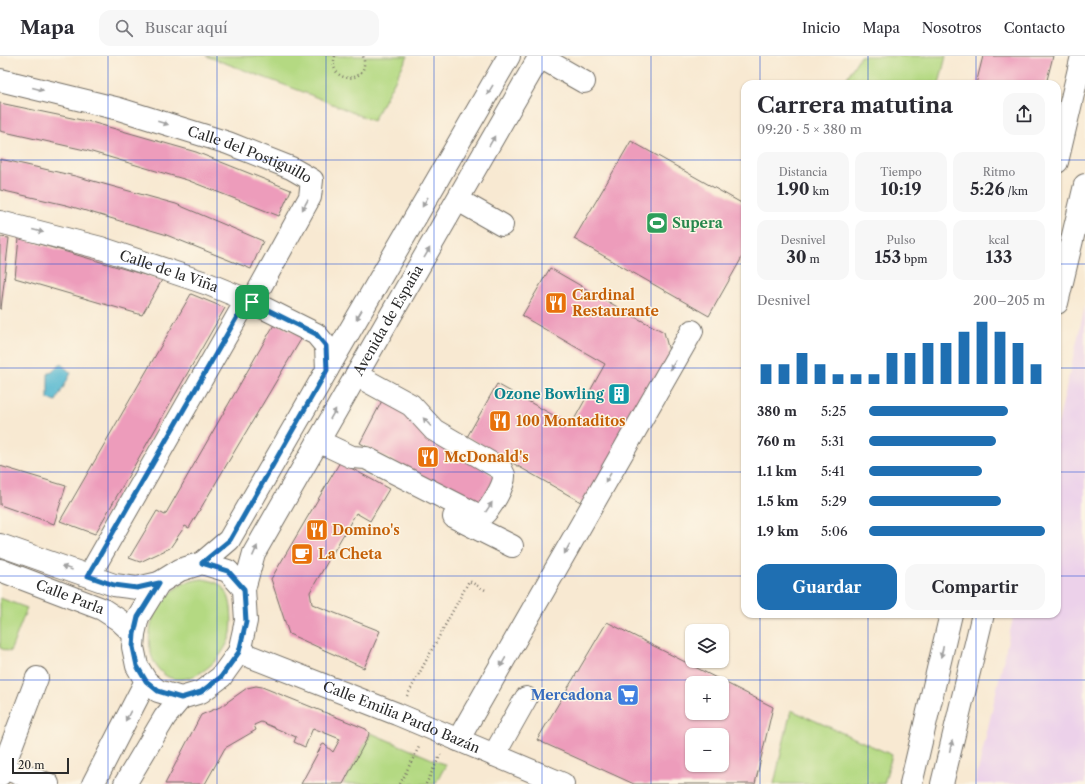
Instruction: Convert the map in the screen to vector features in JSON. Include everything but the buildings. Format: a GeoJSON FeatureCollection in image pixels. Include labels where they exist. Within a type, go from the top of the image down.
{"type":"FeatureCollection","features":[{"type":"Feature","properties":{"kind":"street","name":"Avenida de España"},"geometry":{"type":"LineString","coordinates":[[202,563],[230,540],[509,56]]}},
{"type":"Feature","properties":{"kind":"street","name":"Avenida de España"},"geometry":{"type":"LineString","coordinates":[[244,589],[254,553],[540,56]]}},
{"type":"Feature","properties":{"kind":"street"},"geometry":{"type":"LineString","coordinates":[[540,56],[584,82]]}},
{"type":"Feature","properties":{"kind":"street"},"geometry":{"type":"LineString","coordinates":[[1061,145],[1082,56]]}},
{"type":"Feature","properties":{"kind":"street","name":"Calle del Postiguillo"},"geometry":{"type":"LineString","coordinates":[[0,80],[119,109],[228,144],[291,168],[312,180],[310,197],[252,302],[241,310],[88,576]]}},
{"type":"Feature","properties":{"kind":"street"},"geometry":{"type":"LineString","coordinates":[[1061,286],[1085,185]]}},
{"type":"Feature","properties":{"kind":"street"},"geometry":{"type":"LineString","coordinates":[[458,200],[502,225]]}},
{"type":"Feature","properties":{"kind":"street","name":"Calle de la Viña"},"geometry":{"type":"LineString","coordinates":[[0,222],[101,248],[208,284],[252,302],[316,334],[326,346],[327,370]]}},
{"type":"Feature","properties":{"kind":"street"},"geometry":{"type":"LineString","coordinates":[[454,738],[692,331]]}},
{"type":"Feature","properties":{"kind":"street"},"geometry":{"type":"LineString","coordinates":[[318,441],[352,457],[366,458],[474,513],[483,515],[489,509],[503,483],[504,476],[502,469],[434,430],[411,405],[356,374]]}},
{"type":"Feature","properties":{"kind":"street"},"geometry":{"type":"LineString","coordinates":[[352,457],[360,468],[512,546]]}},
{"type":"Feature","properties":{"kind":"street","name":"Calle Parla"},"geometry":{"type":"LineString","coordinates":[[0,545],[114,585],[137,588],[159,583]]}},
{"type":"Feature","properties":{"kind":"street"},"geometry":{"type":"LineString","coordinates":[[125,784],[155,732],[181,698],[201,692],[221,677],[239,652],[246,622],[244,589],[228,571],[202,563],[180,570],[159,583],[138,617],[134,634],[133,647],[137,666],[146,681],[158,691],[181,698]]}},
{"type":"Feature","properties":{"kind":"street","name":"Calle Parla"},"geometry":{"type":"LineString","coordinates":[[0,570],[102,609],[120,620],[134,634]]}},
{"type":"Feature","properties":{"kind":"street"},"geometry":{"type":"LineString","coordinates":[[911,784],[949,618]]}},
{"type":"Feature","properties":{"kind":"street"},"geometry":{"type":"LineString","coordinates":[[942,784],[983,618]]}},
{"type":"Feature","properties":{"kind":"street","name":"Calle Emilia Pardo Bazán"},"geometry":{"type":"LineString","coordinates":[[239,652],[398,714],[563,784]]}},
{"type":"Feature","properties":{"kind":"street"},"geometry":{"type":"LineString","coordinates":[[37,678],[1,772],[48,784]]}},
{"type":"Feature","properties":{"kind":"street"},"geometry":{"type":"LineString","coordinates":[[93,784],[146,681]]}},
{"type":"Feature","properties":{"kind":"street"},"geometry":{"type":"LineString","coordinates":[[494,755],[526,698]]}},
{"type":"Feature","properties":{"kind":"path"},"geometry":{"type":"LineString","coordinates":[[334,56],[333,62],[336,72],[345,78],[355,77],[363,70],[365,60],[363,56]]}},
{"type":"Feature","properties":{"kind":"path"},"geometry":{"type":"LineString","coordinates":[[398,714],[469,581],[487,591]]}},
{"type":"Feature","properties":{"kind":"path"},"geometry":{"type":"LineString","coordinates":[[400,784],[429,728]]}},
{"type":"Feature","properties":{"kind":"path"},"geometry":{"type":"LineString","coordinates":[[426,784],[454,738]]}},
{"type":"Feature","properties":{"kind":"shaded area"},"geometry":{"type":"Polygon","coordinates":[[[1085,306],[1085,784],[975,784],[1013,618],[1061,618],[1061,411],[1085,306]]]}},
{"type":"Feature","properties":{"kind":"green space"},"geometry":{"type":"Polygon","coordinates":[[[206,56],[408,56],[373,121],[306,93],[206,56]]]}},
{"type":"Feature","properties":{"kind":"green space"},"geometry":{"type":"Polygon","coordinates":[[[860,56],[946,56],[940,80],[845,80],[860,56]]]}},
{"type":"Feature","properties":{"kind":"green space"},"geometry":{"type":"Polygon","coordinates":[[[202,579],[217,583],[222,586],[226,592],[231,608],[231,633],[224,649],[206,669],[190,677],[182,679],[171,678],[159,669],[151,654],[149,637],[153,619],[156,611],[166,597],[176,588],[187,582],[202,579]]]}},
{"type":"Feature","properties":{"kind":"green space"},"geometry":{"type":"Polygon","coordinates":[[[0,598],[27,608],[10,652],[0,648],[0,598]]]}},
{"type":"Feature","properties":{"kind":"green space"},"geometry":{"type":"Polygon","coordinates":[[[791,710],[892,755],[884,784],[774,784],[791,710]]]}},
{"type":"Feature","properties":{"kind":"green space"},"geometry":{"type":"Polygon","coordinates":[[[371,733],[446,765],[435,784],[343,784],[371,733]]]}},
{"type":"Feature","properties":{"kind":"water"},"geometry":{"type":"Polygon","coordinates":[[[61,364],[71,373],[56,401],[48,399],[48,374],[61,364]]]}},
{"type":"Feature","properties":{"kind":"place","name":"Supera"},"geometry":{"type":"Point","coordinates":[657,223]}},
{"type":"Feature","properties":{"kind":"place","name":"Cardinal Restaurante"},"geometry":{"type":"Point","coordinates":[556,303]}},
{"type":"Feature","properties":{"kind":"place","name":"Ozone Bowling"},"geometry":{"type":"Point","coordinates":[619,394]}},
{"type":"Feature","properties":{"kind":"place","name":"100 Montaditos"},"geometry":{"type":"Point","coordinates":[500,421]}},
{"type":"Feature","properties":{"kind":"place","name":"McDonald's"},"geometry":{"type":"Point","coordinates":[428,457]}},
{"type":"Feature","properties":{"kind":"place","name":"Domino's"},"geometry":{"type":"Point","coordinates":[317,530]}},
{"type":"Feature","properties":{"kind":"place","name":"La Cheta"},"geometry":{"type":"Point","coordinates":[302,554]}},
{"type":"Feature","properties":{"kind":"place","name":"Mercadona"},"geometry":{"type":"Point","coordinates":[628,695]}},
{"type":"Feature","properties":{"kind":"route"},"geometry":{"type":"LineString","coordinates":[[252,302],[316,334],[326,346],[327,370],[230,540],[202,563],[228,571],[244,589],[246,622],[239,652],[221,677],[201,692],[181,698],[158,691],[146,681],[137,666],[133,647],[138,617],[159,583],[137,588],[114,585],[88,576],[241,310],[252,302]]}}]}
